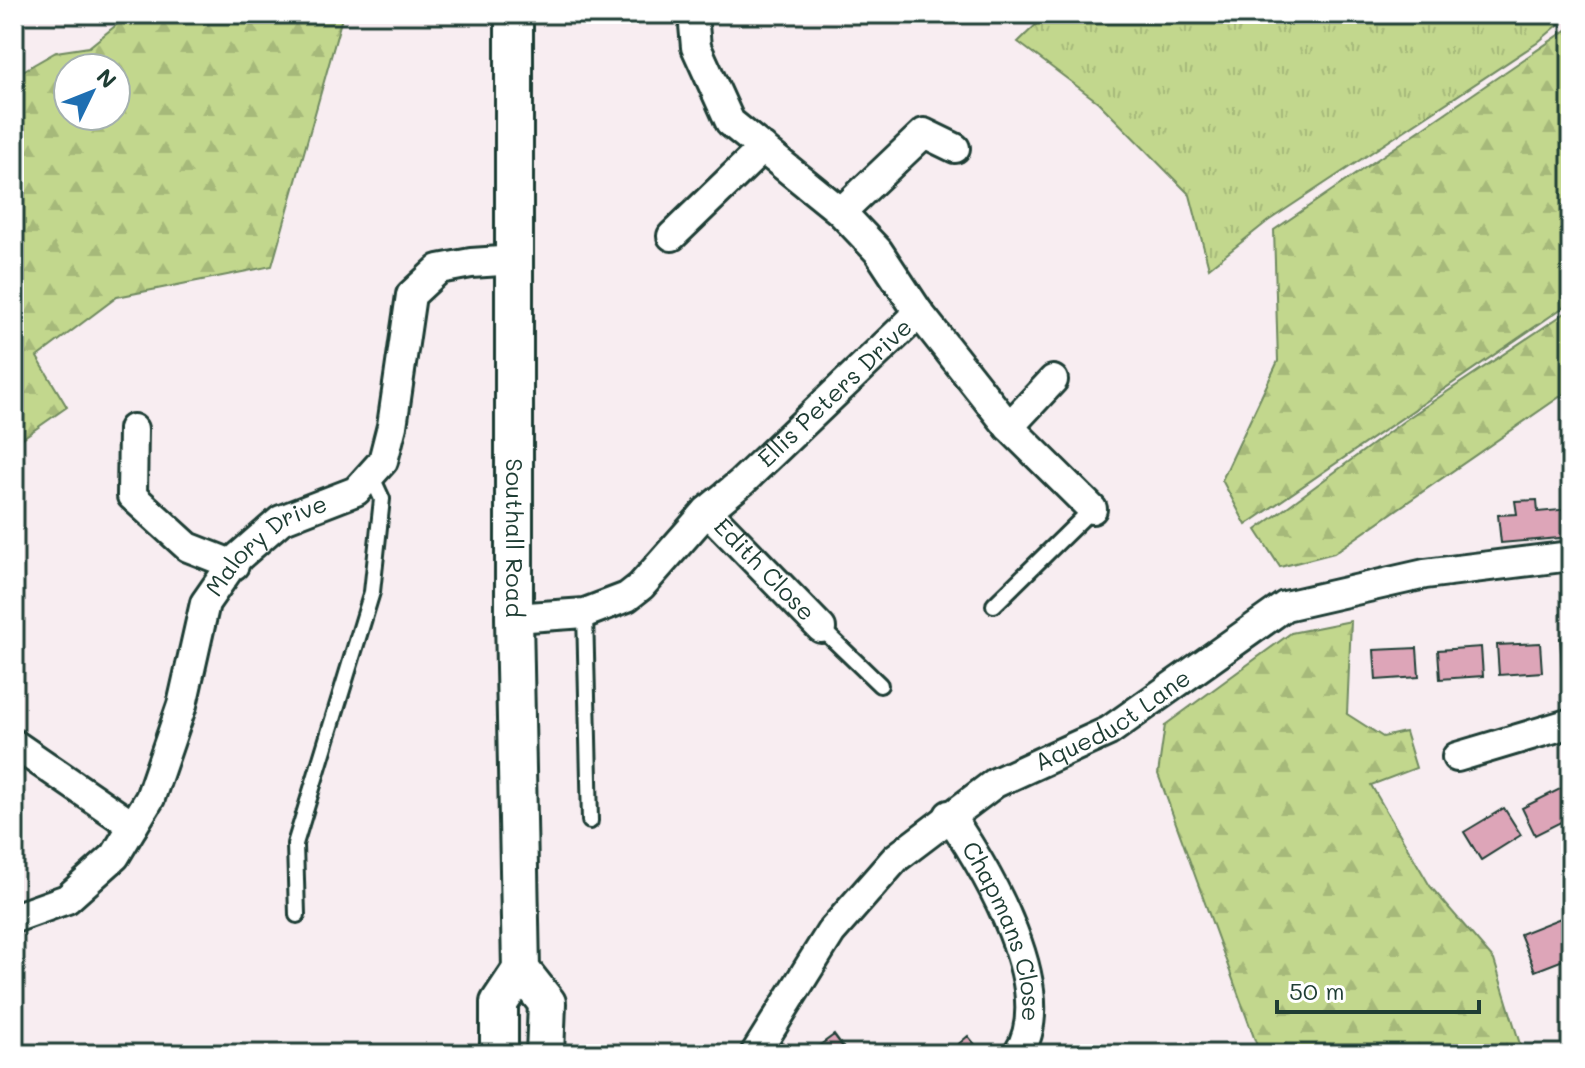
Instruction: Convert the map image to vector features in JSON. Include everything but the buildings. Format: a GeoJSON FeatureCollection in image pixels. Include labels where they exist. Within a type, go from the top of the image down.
{"type":"FeatureCollection","features":[{"type":"Feature","properties":{"kind":"street","name":"Southall Road"},"geometry":{"type":"LineString","coordinates":[[514,14],[514,618],[521,970]]}},
{"type":"Feature","properties":{"kind":"street","name":"Ellis Peters Drive"},"geometry":{"type":"LineString","coordinates":[[514,618],[585,613],[627,597],[641,586],[707,511],[742,482],[919,313],[878,251],[841,212],[730,122],[696,47],[693,14]]}},
{"type":"Feature","properties":{"kind":"street"},"geometry":{"type":"LineString","coordinates":[[841,212],[924,133],[955,148]]}},
{"type":"Feature","properties":{"kind":"street"},"geometry":{"type":"LineString","coordinates":[[672,236],[763,148]]}},
{"type":"Feature","properties":{"kind":"street","name":"Malory Drive"},"geometry":{"type":"LineString","coordinates":[[14,918],[67,899],[115,856],[150,798],[182,705],[205,603],[235,560],[281,520],[356,491],[383,461],[392,426],[411,295],[439,269],[516,260]]}},
{"type":"Feature","properties":{"kind":"street"},"geometry":{"type":"LineString","coordinates":[[919,313],[1009,427],[1092,509]]}},
{"type":"Feature","properties":{"kind":"street"},"geometry":{"type":"LineString","coordinates":[[1009,427],[1053,380]]}},
{"type":"Feature","properties":{"kind":"street"},"geometry":{"type":"LineString","coordinates":[[133,429],[132,496],[188,547],[234,565]]}},
{"type":"Feature","properties":{"kind":"street","name":"Edith Close"},"geometry":{"type":"LineString","coordinates":[[707,511],[821,628]]}},
{"type":"Feature","properties":{"kind":"street","name":"Aqueduct Lane"},"geometry":{"type":"LineString","coordinates":[[755,1054],[831,932],[896,858],[995,783],[1109,731],[1285,606],[1425,574],[1571,556]]}},
{"type":"Feature","properties":{"kind":"street"},"geometry":{"type":"LineString","coordinates":[[1457,757],[1571,723]]}},
{"type":"Feature","properties":{"kind":"street"},"geometry":{"type":"LineString","coordinates":[[14,744],[133,826]]}},
{"type":"Feature","properties":{"kind":"street","name":"Chapmans Close"},"geometry":{"type":"LineString","coordinates":[[949,815],[987,870],[1026,967],[1028,1038],[1018,1054]]}},
{"type":"Feature","properties":{"kind":"street"},"geometry":{"type":"LineString","coordinates":[[499,1054],[499,1003],[521,970],[547,1003],[545,1054]]}},
{"type":"Feature","properties":{"kind":"lane"},"geometry":{"type":"LineString","coordinates":[[297,915],[295,844],[372,592],[382,499],[371,475]]}},
{"type":"Feature","properties":{"kind":"lane"},"geometry":{"type":"LineString","coordinates":[[994,605],[1092,509]]}},
{"type":"Feature","properties":{"kind":"lane"},"geometry":{"type":"LineString","coordinates":[[585,613],[590,821]]}},
{"type":"Feature","properties":{"kind":"lane"},"geometry":{"type":"LineString","coordinates":[[821,628],[880,685]]}},
{"type":"Feature","properties":{"kind":"green space"},"geometry":{"type":"Polygon","coordinates":[[[130,14],[343,14],[272,266],[117,297],[37,357],[67,407],[14,444],[14,76],[52,54],[52,132],[132,132],[132,52],[56,52],[89,47],[130,14]]]}},
{"type":"Feature","properties":{"kind":"green space"},"geometry":{"type":"Polygon","coordinates":[[[1047,14],[1571,14],[1537,43],[1268,221],[1209,268],[1190,195],[1098,102],[1018,42],[1047,14]]]}},
{"type":"Feature","properties":{"kind":"green space"},"geometry":{"type":"Polygon","coordinates":[[[1571,27],[1571,302],[1246,525],[1222,480],[1278,361],[1274,230],[1571,27]]]}},
{"type":"Feature","properties":{"kind":"green space"},"geometry":{"type":"Polygon","coordinates":[[[1571,309],[1571,389],[1334,553],[1280,567],[1256,530],[1408,418],[1571,309]]]}},
{"type":"Feature","properties":{"kind":"green space"},"geometry":{"type":"Polygon","coordinates":[[[1351,621],[1347,714],[1383,737],[1405,732],[1416,768],[1371,785],[1430,886],[1494,960],[1523,1054],[1260,1054],[1158,774],[1165,725],[1291,633],[1351,621]]]}}]}
